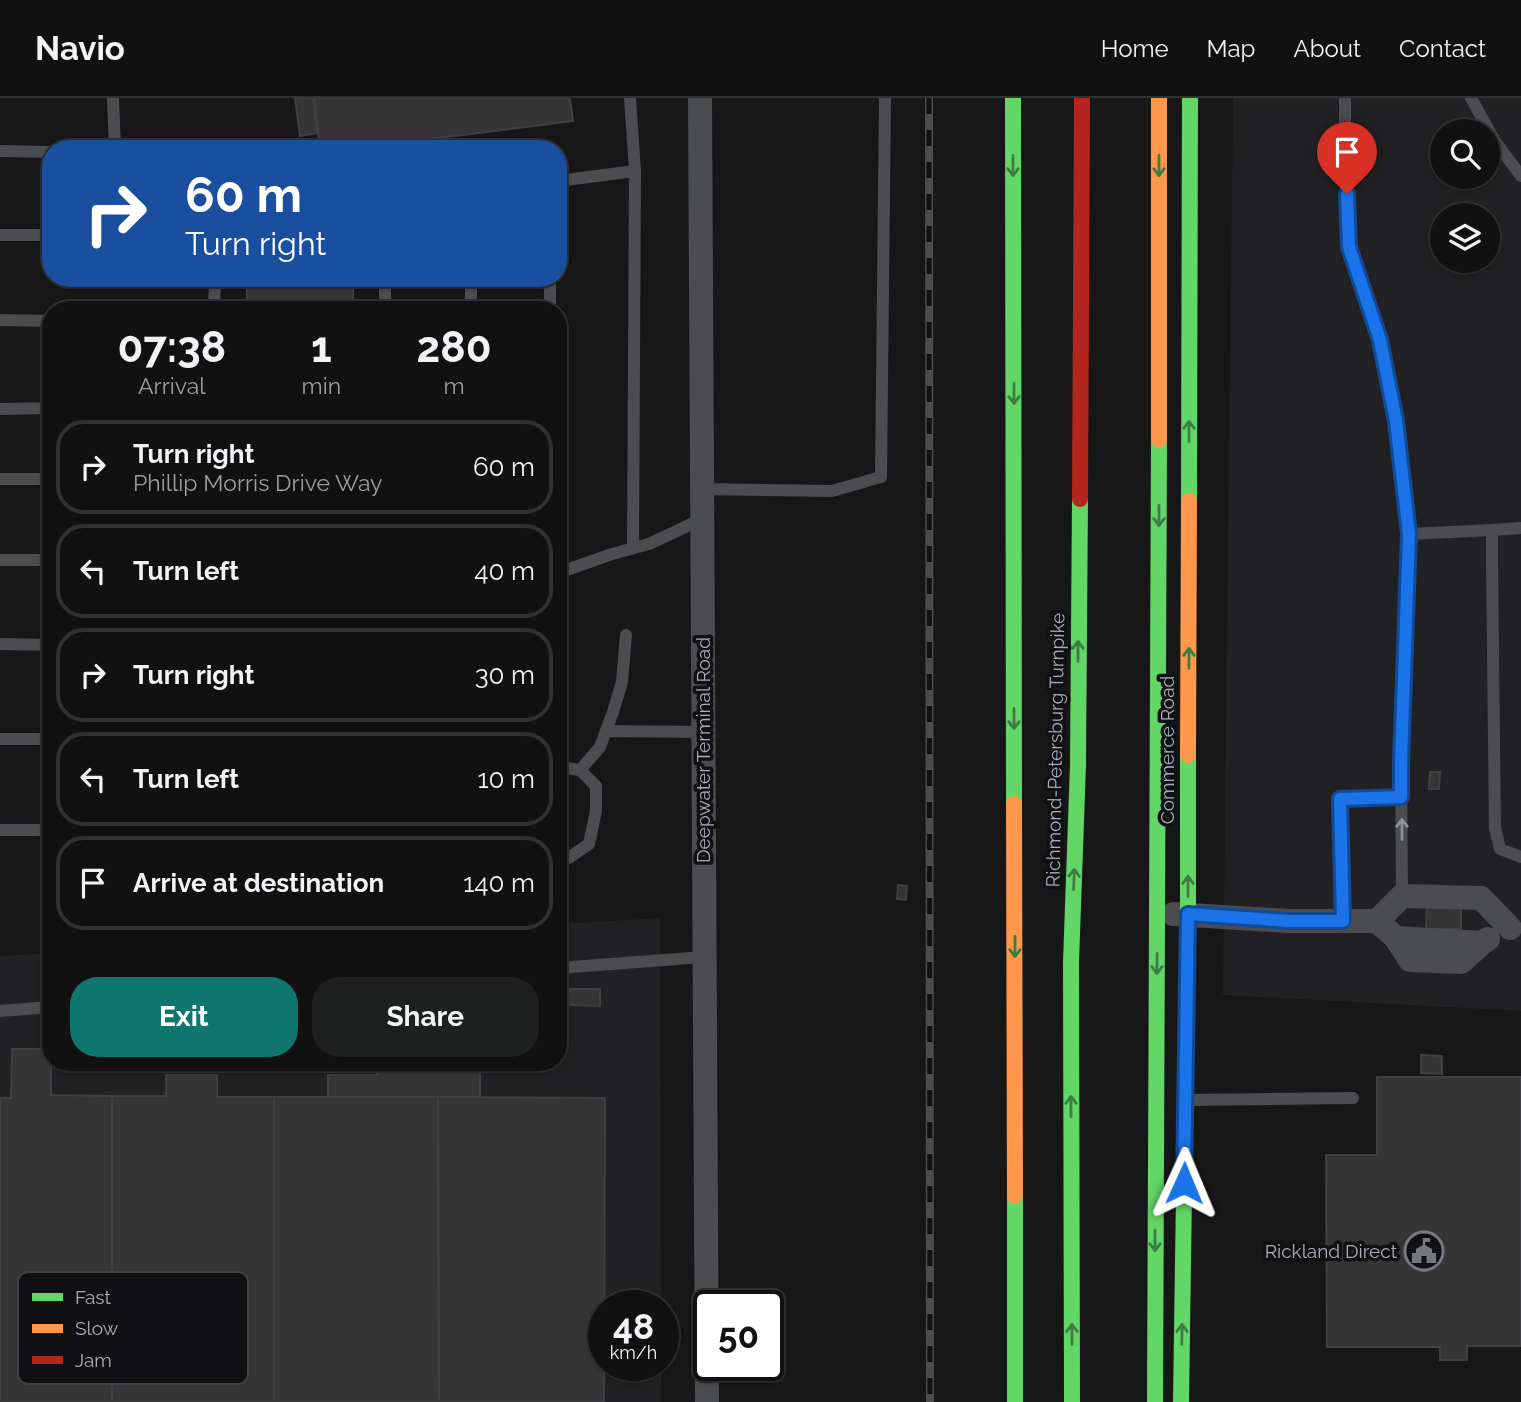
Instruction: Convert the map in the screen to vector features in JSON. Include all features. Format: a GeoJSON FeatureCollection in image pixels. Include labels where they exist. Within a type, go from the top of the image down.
{"type":"FeatureCollection","features":[{"type":"Feature","properties":{"kind":"main road","name":"Richmond-Petersburg Turnpike"},"geometry":{"type":"LineString","coordinates":[[1013,98],[1015,1402]]}},
{"type":"Feature","properties":{"kind":"main road","name":"Richmond-Petersburg Turnpike"},"geometry":{"type":"LineString","coordinates":[[1072,1402],[1071,962],[1078,765],[1082,98]]}},
{"type":"Feature","properties":{"kind":"main road","name":"Commerce Road"},"geometry":{"type":"LineString","coordinates":[[1159,98],[1158,913],[1170,1100],[1181,1402]]}},
{"type":"Feature","properties":{"kind":"main road","name":"Commerce Road"},"geometry":{"type":"LineString","coordinates":[[1155,1402],[1170,1100],[1188,914],[1191,98]]}},
{"type":"Feature","properties":{"kind":"street","name":"Deepwater Terminal Road"},"geometry":{"type":"LineString","coordinates":[[700,98],[707,1402]]}},
{"type":"Feature","properties":{"kind":"street"},"geometry":{"type":"LineString","coordinates":[[1158,913],[1289,921],[1377,921],[1396,938],[1482,943],[1515,928],[1481,898],[1402,896],[1377,921]]}},
{"type":"Feature","properties":{"kind":"lane"},"geometry":{"type":"LineString","coordinates":[[113,98],[115,140]]}},
{"type":"Feature","properties":{"kind":"lane"},"geometry":{"type":"LineString","coordinates":[[630,98],[635,171],[633,548]]}},
{"type":"Feature","properties":{"kind":"lane"},"geometry":{"type":"LineString","coordinates":[[702,489],[832,491],[881,477],[886,98]]}},
{"type":"Feature","properties":{"kind":"lane"},"geometry":{"type":"LineString","coordinates":[[1345,98],[1349,247],[1380,340],[1396,421],[1409,534],[1401,762],[1402,896]]}},
{"type":"Feature","properties":{"kind":"lane"},"geometry":{"type":"LineString","coordinates":[[1471,98],[1494,140],[1521,176]]}},
{"type":"Feature","properties":{"kind":"lane"},"geometry":{"type":"LineString","coordinates":[[0,151],[42,152]]}},
{"type":"Feature","properties":{"kind":"lane"},"geometry":{"type":"LineString","coordinates":[[567,180],[635,171]]}},
{"type":"Feature","properties":{"kind":"lane"},"geometry":{"type":"LineString","coordinates":[[0,236],[42,235]]}},
{"type":"Feature","properties":{"kind":"lane"},"geometry":{"type":"LineString","coordinates":[[0,320],[42,320]]}},
{"type":"Feature","properties":{"kind":"lane"},"geometry":{"type":"LineString","coordinates":[[0,409],[42,408]]}},
{"type":"Feature","properties":{"kind":"lane"},"geometry":{"type":"LineString","coordinates":[[0,479],[42,479]]}},
{"type":"Feature","properties":{"kind":"lane"},"geometry":{"type":"LineString","coordinates":[[567,570],[649,544],[702,519]]}},
{"type":"Feature","properties":{"kind":"lane"},"geometry":{"type":"LineString","coordinates":[[1409,534],[1521,528]]}},
{"type":"Feature","properties":{"kind":"lane"},"geometry":{"type":"LineString","coordinates":[[1492,530],[1495,828],[1500,849],[1521,857]]}},
{"type":"Feature","properties":{"kind":"lane"},"geometry":{"type":"LineString","coordinates":[[0,560],[42,560]]}},
{"type":"Feature","properties":{"kind":"lane"},"geometry":{"type":"LineString","coordinates":[[580,770],[600,747],[606,731],[622,682],[626,635]]}},
{"type":"Feature","properties":{"kind":"lane"},"geometry":{"type":"LineString","coordinates":[[0,644],[42,645]]}},
{"type":"Feature","properties":{"kind":"lane"},"geometry":{"type":"LineString","coordinates":[[606,731],[703,732]]}},
{"type":"Feature","properties":{"kind":"lane"},"geometry":{"type":"LineString","coordinates":[[0,739],[42,739]]}},
{"type":"Feature","properties":{"kind":"lane"},"geometry":{"type":"LineString","coordinates":[[567,768],[580,770],[596,786],[596,811],[589,844],[567,859]]}},
{"type":"Feature","properties":{"kind":"lane"},"geometry":{"type":"LineString","coordinates":[[1343,921],[1340,799],[1401,797]]}},
{"type":"Feature","properties":{"kind":"lane"},"geometry":{"type":"LineString","coordinates":[[0,830],[42,830]]}},
{"type":"Feature","properties":{"kind":"lane"},"geometry":{"type":"LineString","coordinates":[[567,967],[704,957]]}},
{"type":"Feature","properties":{"kind":"lane"},"geometry":{"type":"LineString","coordinates":[[0,1011],[42,1008]]}},
{"type":"Feature","properties":{"kind":"lane"},"geometry":{"type":"LineString","coordinates":[[1170,1100],[1353,1098]]}},
{"type":"Feature","properties":{"kind":"shaded area"},"geometry":{"type":"Polygon","coordinates":[[[1233,98],[1521,98],[1521,1011],[1223,995],[1233,98]]]}},
{"type":"Feature","properties":{"kind":"shaded area"},"geometry":{"type":"Polygon","coordinates":[[[660,918],[661,1290],[588,1290],[588,1381],[661,1381],[661,1402],[0,1402],[0,956],[42,954],[42,1071],[567,1071],[567,923],[660,918]]]}},
{"type":"Feature","properties":{"kind":"building"},"geometry":{"type":"Polygon","coordinates":[[[295,98],[313,98],[317,133],[300,136],[295,98]]]}},
{"type":"Feature","properties":{"kind":"building"},"geometry":{"type":"Polygon","coordinates":[[[314,98],[570,98],[573,121],[422,140],[319,140],[314,98]]]}},
{"type":"Feature","properties":{"kind":"building"},"geometry":{"type":"Polygon","coordinates":[[[247,287],[353,287],[353,301],[247,301],[247,287]]]}},
{"type":"Feature","properties":{"kind":"building"},"geometry":{"type":"Polygon","coordinates":[[[1430,772],[1440,772],[1439,789],[1429,789],[1430,772]]]}},
{"type":"Feature","properties":{"kind":"building"},"geometry":{"type":"Polygon","coordinates":[[[898,885],[907,886],[906,900],[897,899],[898,885]]]}},
{"type":"Feature","properties":{"kind":"building"},"geometry":{"type":"Polygon","coordinates":[[[1427,902],[1461,903],[1461,929],[1426,929],[1427,902]]]}},
{"type":"Feature","properties":{"kind":"building"},"geometry":{"type":"Polygon","coordinates":[[[569,989],[600,989],[600,1006],[568,1005],[569,989]]]}},
{"type":"Feature","properties":{"kind":"building"},"geometry":{"type":"Polygon","coordinates":[[[12,1049],[42,1049],[42,1071],[51,1071],[51,1095],[112,1096],[112,1272],[18,1272],[18,1384],[112,1384],[112,1402],[0,1402],[0,1098],[11,1098],[12,1049]]]}},
{"type":"Feature","properties":{"kind":"building"},"geometry":{"type":"Polygon","coordinates":[[[1421,1055],[1442,1056],[1442,1074],[1421,1073],[1421,1055]]]}},
{"type":"Feature","properties":{"kind":"building"},"geometry":{"type":"Polygon","coordinates":[[[377,1071],[480,1071],[480,1097],[328,1097],[328,1075],[377,1075],[377,1071]]]}},
{"type":"Feature","properties":{"kind":"building"},"geometry":{"type":"Polygon","coordinates":[[[166,1075],[217,1075],[217,1097],[274,1097],[274,1402],[112,1402],[112,1384],[248,1384],[248,1272],[112,1272],[112,1096],[166,1096],[166,1075]]]}},
{"type":"Feature","properties":{"kind":"building","name":"Rickland Direct"},"geometry":{"type":"Polygon","coordinates":[[[1377,1077],[1521,1077],[1521,1346],[1467,1346],[1467,1360],[1440,1360],[1440,1347],[1327,1347],[1326,1155],[1377,1155],[1377,1077]]]}},
{"type":"Feature","properties":{"kind":"building"},"geometry":{"type":"Polygon","coordinates":[[[274,1097],[438,1097],[439,1402],[274,1402],[274,1097]]]}},
{"type":"Feature","properties":{"kind":"building"},"geometry":{"type":"Polygon","coordinates":[[[438,1097],[605,1098],[604,1290],[588,1290],[588,1381],[604,1381],[604,1402],[439,1402],[438,1097]]]}},
{"type":"Feature","properties":{"kind":"railway"},"geometry":{"type":"LineString","coordinates":[[929,98],[930,1402]]}},
{"type":"Feature","properties":{"kind":"traffic: fast"},"geometry":{"type":"LineString","coordinates":[[1013,98],[1014,804]]}},
{"type":"Feature","properties":{"kind":"traffic: fast"},"geometry":{"type":"LineString","coordinates":[[1189,501],[1190,98]]}},
{"type":"Feature","properties":{"kind":"traffic: fast"},"geometry":{"type":"LineString","coordinates":[[1155,1402],[1159,440]]}},
{"type":"Feature","properties":{"kind":"traffic: fast"},"geometry":{"type":"LineString","coordinates":[[1072,1402],[1071,962],[1078,765],[1080,499]]}},
{"type":"Feature","properties":{"kind":"traffic: fast"},"geometry":{"type":"LineString","coordinates":[[1181,1402],[1188,755]]}},
{"type":"Feature","properties":{"kind":"traffic: fast"},"geometry":{"type":"LineString","coordinates":[[1015,1196],[1015,1402]]}},
{"type":"Feature","properties":{"kind":"traffic: slow"},"geometry":{"type":"LineString","coordinates":[[1159,98],[1159,440]]}},
{"type":"Feature","properties":{"kind":"traffic: slow"},"geometry":{"type":"LineString","coordinates":[[1188,755],[1189,501]]}},
{"type":"Feature","properties":{"kind":"traffic: slow"},"geometry":{"type":"LineString","coordinates":[[1014,804],[1015,1196]]}},
{"type":"Feature","properties":{"kind":"traffic: jam"},"geometry":{"type":"LineString","coordinates":[[1080,499],[1082,98]]}},
{"type":"Feature","properties":{"kind":"place","name":"Rickland Direct"},"geometry":{"type":"Point","coordinates":[1424,1251]}},
{"type":"Feature","properties":{"kind":"route"},"geometry":{"type":"LineString","coordinates":[[1184,1183],[1188,914],[1289,921],[1343,921],[1340,799],[1401,797],[1409,534],[1396,421],[1380,340],[1349,247],[1347,194]]}}]}
